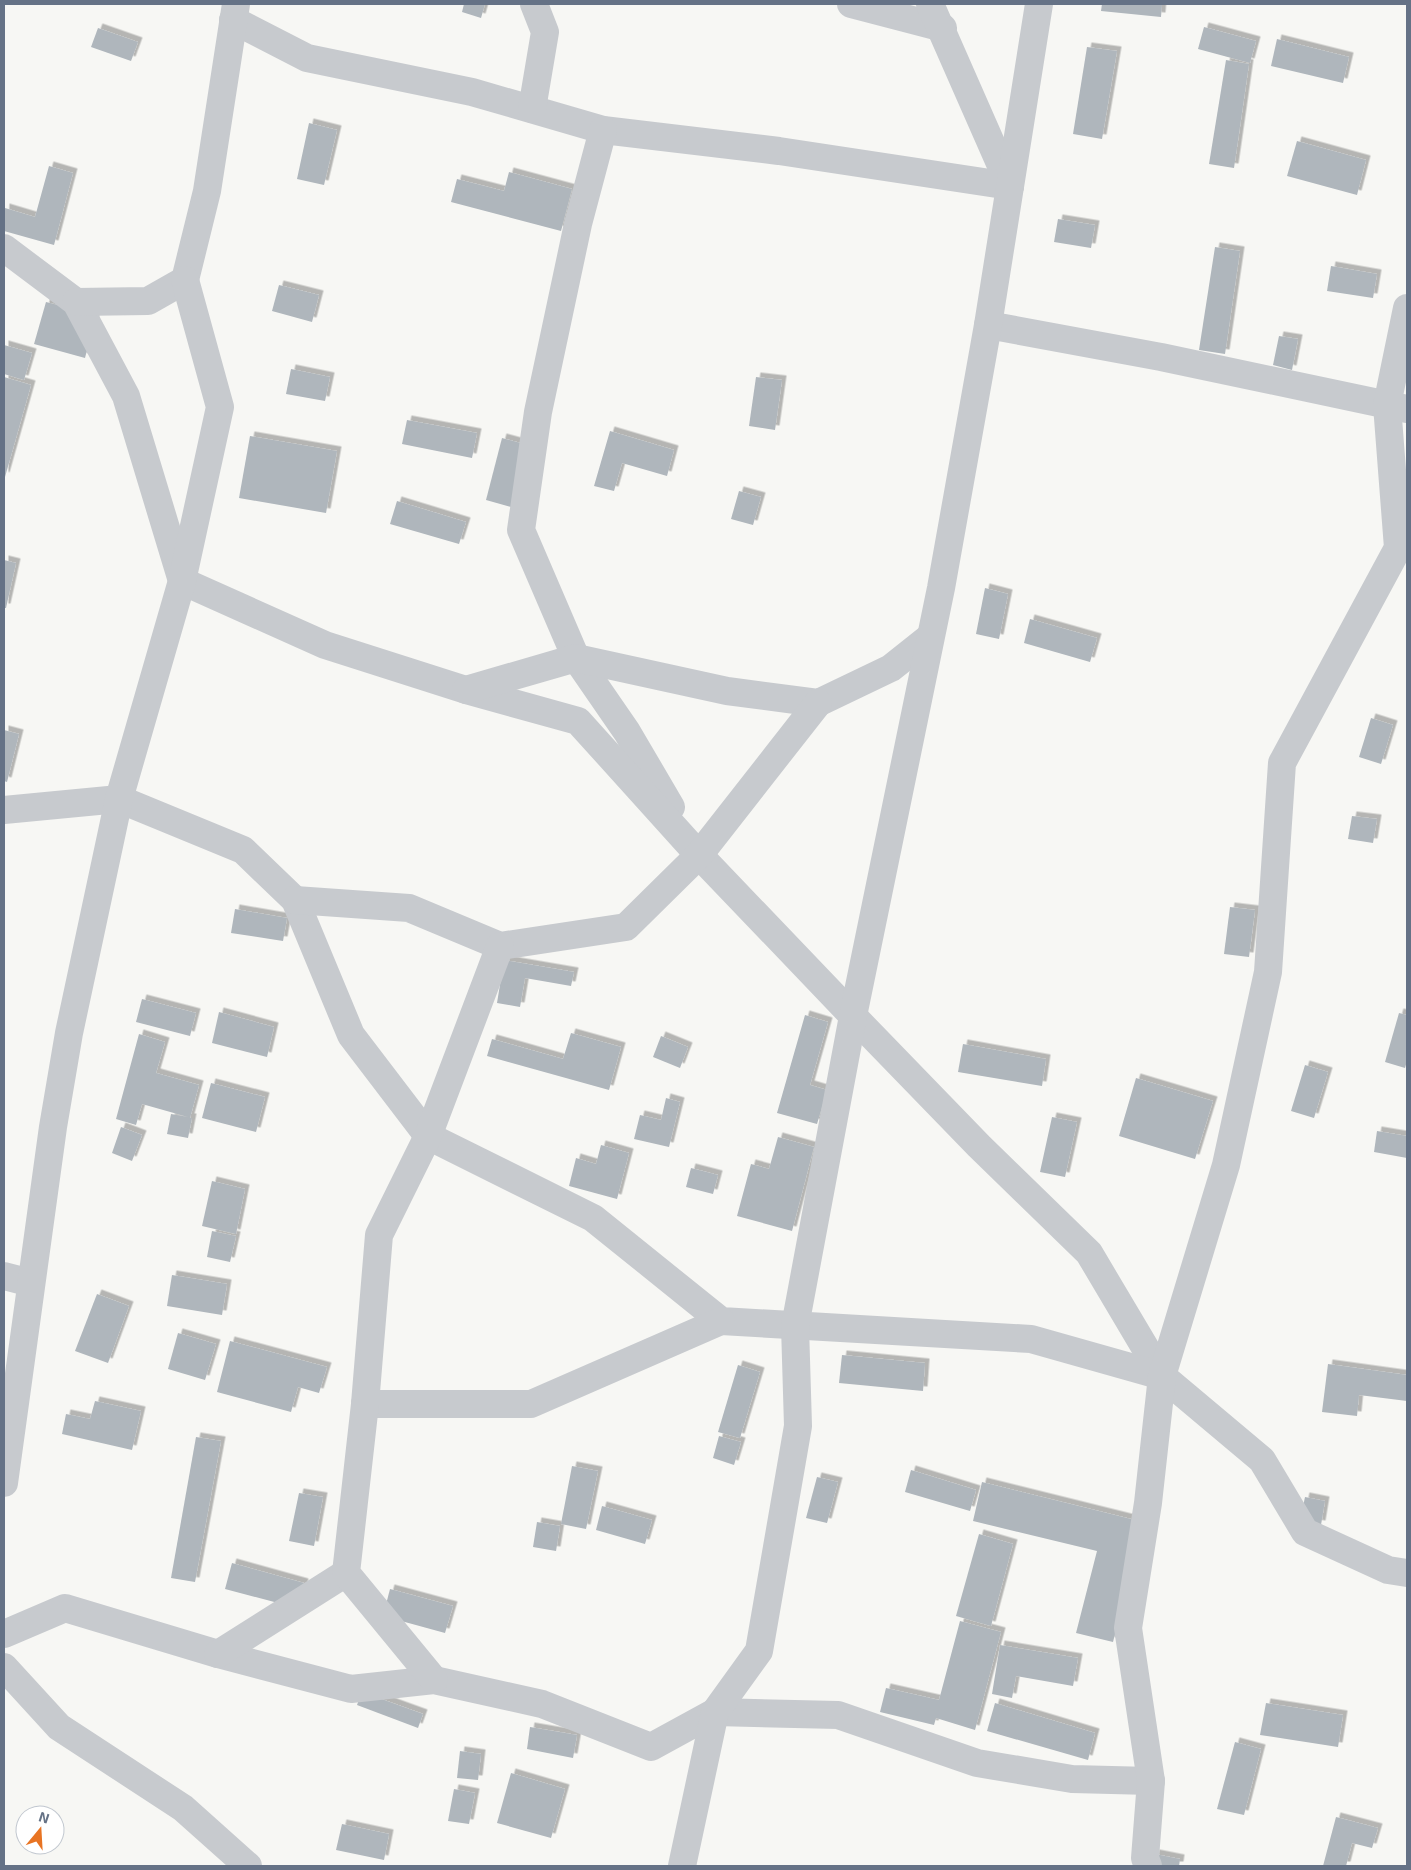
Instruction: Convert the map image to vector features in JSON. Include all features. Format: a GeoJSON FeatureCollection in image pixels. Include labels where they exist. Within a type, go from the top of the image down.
{"type":"FeatureCollection","features":[{"type":"Feature","properties":{"kind":"street"},"geometry":{"type":"LineString","coordinates":[[532,109],[545,32],[534,4]]}},
{"type":"Feature","properties":{"kind":"street"},"geometry":{"type":"LineString","coordinates":[[851,4],[943,28]]}},
{"type":"Feature","properties":{"kind":"street"},"geometry":{"type":"LineString","coordinates":[[930,4],[943,28],[1010,186]]}},
{"type":"Feature","properties":{"kind":"street"},"geometry":{"type":"LineString","coordinates":[[682,1866],[715,1712],[759,1651],[798,1426],[795,1326],[853,1016],[941,588],[988,325],[1039,4]]}},
{"type":"Feature","properties":{"kind":"street"},"geometry":{"type":"LineString","coordinates":[[4,1483],[52,1127],[69,1033],[119,799],[182,580],[220,407],[185,280],[207,190],[235,12],[307,58],[472,92],[603,130],[780,152],[1010,186]]}},
{"type":"Feature","properties":{"kind":"street"},"geometry":{"type":"LineString","coordinates":[[603,130],[578,224],[538,412],[520,530],[576,658],[628,732],[699,855]]}},
{"type":"Feature","properties":{"kind":"street"},"geometry":{"type":"LineString","coordinates":[[4,248],[76,302],[126,396],[182,580],[325,645],[466,690],[578,721],[699,855],[853,1016],[979,1146],[1089,1253],[1162,1376],[1262,1460],[1306,1532],[1388,1570],[1407,1572]]}},
{"type":"Feature","properties":{"kind":"street"},"geometry":{"type":"LineString","coordinates":[[76,302],[148,301],[185,280]]}},
{"type":"Feature","properties":{"kind":"street"},"geometry":{"type":"LineString","coordinates":[[1148,1866],[1145,1858],[1151,1781],[1128,1628],[1148,1503],[1162,1376],[1226,1165],[1268,972],[1282,763],[1398,548],[1397,407],[1407,308]]}},
{"type":"Feature","properties":{"kind":"street"},"geometry":{"type":"LineString","coordinates":[[988,325],[1161,357],[1397,407]]}},
{"type":"Feature","properties":{"kind":"street"},"geometry":{"type":"LineString","coordinates":[[295,900],[409,908],[500,946],[626,927],[699,855],[818,703],[891,668],[930,637]]}},
{"type":"Feature","properties":{"kind":"street"},"geometry":{"type":"LineString","coordinates":[[466,690],[576,658],[726,691],[818,703]]}},
{"type":"Feature","properties":{"kind":"street"},"geometry":{"type":"LineString","coordinates":[[4,811],[119,799],[243,850],[295,900],[351,1035],[428,1136],[593,1218],[721,1321]]}},
{"type":"Feature","properties":{"kind":"street"},"geometry":{"type":"LineString","coordinates":[[434,1680],[346,1573],[365,1404],[379,1234],[428,1136],[500,946]]}},
{"type":"Feature","properties":{"kind":"street"},"geometry":{"type":"LineString","coordinates":[[4,1276],[31,1283]]}},
{"type":"Feature","properties":{"kind":"street"},"geometry":{"type":"LineString","coordinates":[[365,1404],[531,1404],[721,1321],[1032,1339],[1162,1376]]}},
{"type":"Feature","properties":{"kind":"street"},"geometry":{"type":"LineString","coordinates":[[218,1654],[346,1573]]}},
{"type":"Feature","properties":{"kind":"street"},"geometry":{"type":"LineString","coordinates":[[4,1634],[65,1608],[218,1654],[351,1689],[434,1680],[542,1704],[651,1747],[715,1712],[838,1715],[977,1762],[1072,1779],[1151,1781]]}},
{"type":"Feature","properties":{"kind":"street"},"geometry":{"type":"LineString","coordinates":[[4,1667],[59,1728],[183,1808],[248,1866]]}},
{"type":"Feature","properties":{"kind":"building"},"geometry":{"type":"Polygon","coordinates":[[[464,4],[485,4],[481,18],[462,12],[464,4]]]}},
{"type":"Feature","properties":{"kind":"building"},"geometry":{"type":"Polygon","coordinates":[[[1102,4],[1162,4],[1161,17],[1101,11],[1102,4]]]}},
{"type":"Feature","properties":{"kind":"building"},"geometry":{"type":"Polygon","coordinates":[[[1204,27],[1256,41],[1250,63],[1198,49],[1204,27]]]}},
{"type":"Feature","properties":{"kind":"building"},"geometry":{"type":"Polygon","coordinates":[[[98,28],[138,42],[131,61],[91,47],[98,28]]]}},
{"type":"Feature","properties":{"kind":"building"},"geometry":{"type":"Polygon","coordinates":[[[1277,39],[1349,57],[1343,83],[1271,66],[1277,39]]]}},
{"type":"Feature","properties":{"kind":"building"},"geometry":{"type":"Polygon","coordinates":[[[1087,47],[1117,51],[1102,139],[1073,134],[1087,47]]]}},
{"type":"Feature","properties":{"kind":"building"},"geometry":{"type":"Polygon","coordinates":[[[1226,60],[1249,64],[1234,168],[1209,164],[1226,60]]]}},
{"type":"Feature","properties":{"kind":"building"},"geometry":{"type":"Polygon","coordinates":[[[309,123],[337,130],[324,185],[297,179],[309,123]]]}},
{"type":"Feature","properties":{"kind":"building"},"geometry":{"type":"Polygon","coordinates":[[[1297,141],[1366,160],[1357,195],[1287,176],[1297,141]]]}},
{"type":"Feature","properties":{"kind":"building"},"geometry":{"type":"Polygon","coordinates":[[[49,166],[73,173],[54,245],[4,231],[5,208],[35,217],[49,166]]]}},
{"type":"Feature","properties":{"kind":"building"},"geometry":{"type":"Polygon","coordinates":[[[509,172],[572,189],[561,231],[451,202],[457,179],[504,191],[509,172]]]}},
{"type":"Feature","properties":{"kind":"building"},"geometry":{"type":"Polygon","coordinates":[[[1058,219],[1095,225],[1091,248],[1054,242],[1058,219]]]}},
{"type":"Feature","properties":{"kind":"building"},"geometry":{"type":"Polygon","coordinates":[[[1215,247],[1240,251],[1225,354],[1199,350],[1215,247]]]}},
{"type":"Feature","properties":{"kind":"building"},"geometry":{"type":"Polygon","coordinates":[[[1331,266],[1377,274],[1373,298],[1327,291],[1331,266]]]}},
{"type":"Feature","properties":{"kind":"building"},"geometry":{"type":"Polygon","coordinates":[[[279,285],[319,295],[312,322],[272,311],[279,285]]]}},
{"type":"Feature","properties":{"kind":"building"},"geometry":{"type":"Polygon","coordinates":[[[46,302],[96,315],[85,358],[34,344],[46,302]]]}},
{"type":"Feature","properties":{"kind":"building"},"geometry":{"type":"Polygon","coordinates":[[[1279,336],[1298,339],[1292,370],[1273,365],[1279,336]]]}},
{"type":"Feature","properties":{"kind":"building"},"geometry":{"type":"Polygon","coordinates":[[[4,345],[32,353],[24,380],[4,374],[4,345]]]}},
{"type":"Feature","properties":{"kind":"building"},"geometry":{"type":"Polygon","coordinates":[[[291,369],[330,377],[325,401],[286,394],[291,369]]]}},
{"type":"Feature","properties":{"kind":"building"},"geometry":{"type":"Polygon","coordinates":[[[4,377],[31,385],[5,477],[4,476],[4,377]]]}},
{"type":"Feature","properties":{"kind":"building"},"geometry":{"type":"Polygon","coordinates":[[[756,377],[782,380],[775,430],[749,426],[756,377]]]}},
{"type":"Feature","properties":{"kind":"building"},"geometry":{"type":"Polygon","coordinates":[[[407,420],[477,433],[472,458],[402,444],[407,420]]]}},
{"type":"Feature","properties":{"kind":"building"},"geometry":{"type":"Polygon","coordinates":[[[610,431],[674,450],[667,476],[622,463],[614,491],[594,486],[610,431]]]}},
{"type":"Feature","properties":{"kind":"building"},"geometry":{"type":"Polygon","coordinates":[[[250,436],[337,451],[326,513],[239,498],[250,436]]]}},
{"type":"Feature","properties":{"kind":"building"},"geometry":{"type":"Polygon","coordinates":[[[502,438],[528,445],[511,507],[486,500],[502,438]]]}},
{"type":"Feature","properties":{"kind":"building"},"geometry":{"type":"Polygon","coordinates":[[[739,491],[761,497],[753,525],[731,519],[739,491]]]}},
{"type":"Feature","properties":{"kind":"building"},"geometry":{"type":"Polygon","coordinates":[[[397,501],[466,522],[459,544],[390,524],[397,501]]]}},
{"type":"Feature","properties":{"kind":"building"},"geometry":{"type":"Polygon","coordinates":[[[4,560],[16,563],[6,608],[4,608],[4,560]]]}},
{"type":"Feature","properties":{"kind":"building"},"geometry":{"type":"Polygon","coordinates":[[[985,588],[1008,594],[999,639],[976,634],[985,588]]]}},
{"type":"Feature","properties":{"kind":"building"},"geometry":{"type":"Polygon","coordinates":[[[1030,619],[1097,638],[1090,662],[1024,643],[1030,619]]]}},
{"type":"Feature","properties":{"kind":"building"},"geometry":{"type":"Polygon","coordinates":[[[1371,718],[1393,725],[1381,764],[1359,757],[1371,718]]]}},
{"type":"Feature","properties":{"kind":"building"},"geometry":{"type":"Polygon","coordinates":[[[4,730],[19,734],[7,782],[4,781],[4,730]]]}},
{"type":"Feature","properties":{"kind":"building"},"geometry":{"type":"Polygon","coordinates":[[[1352,816],[1377,819],[1373,843],[1348,839],[1352,816]]]}},
{"type":"Feature","properties":{"kind":"building"},"geometry":{"type":"Polygon","coordinates":[[[1230,907],[1255,910],[1249,957],[1224,954],[1230,907]]]}},
{"type":"Feature","properties":{"kind":"building"},"geometry":{"type":"Polygon","coordinates":[[[235,909],[287,918],[283,941],[231,933],[235,909]]]}},
{"type":"Feature","properties":{"kind":"building"},"geometry":{"type":"Polygon","coordinates":[[[504,960],[574,972],[571,986],[525,978],[520,1007],[497,1003],[504,960]]]}},
{"type":"Feature","properties":{"kind":"building"},"geometry":{"type":"Polygon","coordinates":[[[142,999],[196,1013],[190,1036],[136,1022],[142,999]]]}},
{"type":"Feature","properties":{"kind":"building"},"geometry":{"type":"Polygon","coordinates":[[[219,1012],[274,1027],[267,1057],[212,1043],[219,1012]]]}},
{"type":"Feature","properties":{"kind":"building"},"geometry":{"type":"Polygon","coordinates":[[[1399,1013],[1407,1015],[1407,1061],[1405,1068],[1385,1062],[1399,1013]]]}},
{"type":"Feature","properties":{"kind":"building"},"geometry":{"type":"Polygon","coordinates":[[[805,1015],[828,1022],[810,1085],[827,1090],[817,1124],[777,1113],[805,1015]]]}},
{"type":"Feature","properties":{"kind":"building"},"geometry":{"type":"Polygon","coordinates":[[[571,1033],[621,1047],[609,1090],[487,1056],[492,1039],[563,1059],[571,1033]]]}},
{"type":"Feature","properties":{"kind":"building"},"geometry":{"type":"Polygon","coordinates":[[[139,1034],[165,1042],[156,1073],[199,1085],[190,1118],[192,1118],[188,1138],[167,1134],[171,1114],[188,1117],[142,1104],[136,1125],[116,1119],[139,1034]]]}},
{"type":"Feature","properties":{"kind":"building"},"geometry":{"type":"Polygon","coordinates":[[[661,1036],[688,1047],[680,1068],[653,1057],[661,1036]]]}},
{"type":"Feature","properties":{"kind":"building"},"geometry":{"type":"Polygon","coordinates":[[[963,1044],[1046,1059],[1042,1086],[958,1072],[963,1044]]]}},
{"type":"Feature","properties":{"kind":"building"},"geometry":{"type":"Polygon","coordinates":[[[1305,1065],[1328,1072],[1314,1118],[1291,1111],[1305,1065]]]}},
{"type":"Feature","properties":{"kind":"building"},"geometry":{"type":"Polygon","coordinates":[[[1136,1078],[1213,1101],[1195,1159],[1119,1136],[1136,1078]]]}},
{"type":"Feature","properties":{"kind":"building"},"geometry":{"type":"Polygon","coordinates":[[[211,1083],[265,1097],[256,1132],[202,1118],[211,1083]]]}},
{"type":"Feature","properties":{"kind":"building"},"geometry":{"type":"Polygon","coordinates":[[[666,1098],[680,1102],[669,1147],[634,1139],[640,1115],[661,1120],[666,1098]]]}},
{"type":"Feature","properties":{"kind":"building"},"geometry":{"type":"Polygon","coordinates":[[[1052,1117],[1077,1122],[1065,1177],[1040,1172],[1052,1117]]]}},
{"type":"Feature","properties":{"kind":"building"},"geometry":{"type":"Polygon","coordinates":[[[121,1127],[142,1135],[132,1161],[112,1153],[121,1127]]]}},
{"type":"Feature","properties":{"kind":"building"},"geometry":{"type":"Polygon","coordinates":[[[1377,1131],[1407,1136],[1407,1158],[1374,1152],[1377,1131]]]}},
{"type":"Feature","properties":{"kind":"building"},"geometry":{"type":"Polygon","coordinates":[[[778,1137],[814,1147],[792,1231],[737,1216],[751,1164],[769,1169],[778,1137]]]}},
{"type":"Feature","properties":{"kind":"building"},"geometry":{"type":"Polygon","coordinates":[[[601,1145],[629,1153],[617,1199],[569,1186],[576,1158],[596,1164],[601,1145]]]}},
{"type":"Feature","properties":{"kind":"building"},"geometry":{"type":"Polygon","coordinates":[[[691,1168],[718,1175],[713,1194],[686,1187],[691,1168]]]}},
{"type":"Feature","properties":{"kind":"building"},"geometry":{"type":"Polygon","coordinates":[[[212,1181],[245,1189],[236,1234],[202,1226],[212,1181]]]}},
{"type":"Feature","properties":{"kind":"building"},"geometry":{"type":"Polygon","coordinates":[[[212,1231],[236,1236],[230,1262],[207,1257],[212,1231]]]}},
{"type":"Feature","properties":{"kind":"building"},"geometry":{"type":"Polygon","coordinates":[[[172,1275],[227,1284],[222,1315],[167,1306],[172,1275]]]}},
{"type":"Feature","properties":{"kind":"building"},"geometry":{"type":"Polygon","coordinates":[[[97,1294],[129,1306],[108,1363],[75,1351],[97,1294]]]}},
{"type":"Feature","properties":{"kind":"building"},"geometry":{"type":"Polygon","coordinates":[[[178,1333],[216,1344],[205,1380],[168,1369],[178,1333]]]}},
{"type":"Feature","properties":{"kind":"building"},"geometry":{"type":"Polygon","coordinates":[[[230,1341],[327,1367],[319,1393],[298,1387],[291,1412],[217,1392],[230,1341]]]}},
{"type":"Feature","properties":{"kind":"building"},"geometry":{"type":"Polygon","coordinates":[[[842,1355],[925,1363],[923,1391],[839,1383],[842,1355]]]}},
{"type":"Feature","properties":{"kind":"building"},"geometry":{"type":"Polygon","coordinates":[[[1328,1364],[1407,1375],[1407,1401],[1359,1395],[1357,1416],[1322,1412],[1328,1364]]]}},
{"type":"Feature","properties":{"kind":"building"},"geometry":{"type":"Polygon","coordinates":[[[738,1365],[760,1372],[740,1438],[718,1432],[738,1365]]]}},
{"type":"Feature","properties":{"kind":"building"},"geometry":{"type":"Polygon","coordinates":[[[95,1401],[141,1411],[132,1450],[62,1434],[66,1414],[90,1419],[95,1401]]]}},
{"type":"Feature","properties":{"kind":"building"},"geometry":{"type":"Polygon","coordinates":[[[719,1436],[741,1442],[734,1465],[713,1458],[719,1436]]]}},
{"type":"Feature","properties":{"kind":"building"},"geometry":{"type":"Polygon","coordinates":[[[196,1437],[221,1441],[195,1582],[171,1578],[196,1437]]]}},
{"type":"Feature","properties":{"kind":"building"},"geometry":{"type":"Polygon","coordinates":[[[572,1466],[598,1471],[586,1529],[561,1524],[572,1466]]]}},
{"type":"Feature","properties":{"kind":"building"},"geometry":{"type":"Polygon","coordinates":[[[911,1470],[976,1490],[970,1511],[905,1492],[911,1470]]]}},
{"type":"Feature","properties":{"kind":"building"},"geometry":{"type":"Polygon","coordinates":[[[817,1477],[838,1482],[827,1523],[806,1518],[817,1477]]]}},
{"type":"Feature","properties":{"kind":"building"},"geometry":{"type":"Polygon","coordinates":[[[982,1482],[1143,1522],[1113,1642],[1076,1633],[1097,1551],[973,1521],[982,1482]]]}},
{"type":"Feature","properties":{"kind":"building"},"geometry":{"type":"Polygon","coordinates":[[[299,1493],[323,1497],[314,1546],[289,1541],[299,1493]]]}},
{"type":"Feature","properties":{"kind":"building"},"geometry":{"type":"Polygon","coordinates":[[[1305,1497],[1325,1501],[1321,1525],[1300,1521],[1305,1497]]]}},
{"type":"Feature","properties":{"kind":"building"},"geometry":{"type":"Polygon","coordinates":[[[602,1506],[652,1520],[645,1544],[596,1530],[602,1506]]]}},
{"type":"Feature","properties":{"kind":"building"},"geometry":{"type":"Polygon","coordinates":[[[537,1522],[560,1526],[556,1551],[533,1547],[537,1522]]]}},
{"type":"Feature","properties":{"kind":"building"},"geometry":{"type":"Polygon","coordinates":[[[979,1534],[1013,1544],[991,1626],[956,1616],[979,1534]]]}},
{"type":"Feature","properties":{"kind":"building"},"geometry":{"type":"Polygon","coordinates":[[[232,1563],[304,1583],[297,1608],[225,1589],[232,1563]]]}},
{"type":"Feature","properties":{"kind":"building"},"geometry":{"type":"Polygon","coordinates":[[[390,1589],[453,1606],[445,1633],[383,1616],[390,1589]]]}},
{"type":"Feature","properties":{"kind":"building"},"geometry":{"type":"Polygon","coordinates":[[[960,1621],[1001,1632],[975,1730],[936,1718],[934,1725],[880,1712],[886,1688],[939,1700],[960,1621]]]}},
{"type":"Feature","properties":{"kind":"building"},"geometry":{"type":"Polygon","coordinates":[[[1000,1645],[1078,1658],[1073,1686],[1016,1676],[1012,1698],[992,1694],[1000,1645]]]}},
{"type":"Feature","properties":{"kind":"building"},"geometry":{"type":"Polygon","coordinates":[[[362,1692],[423,1714],[418,1728],[357,1705],[362,1692]]]}},
{"type":"Feature","properties":{"kind":"building"},"geometry":{"type":"Polygon","coordinates":[[[995,1703],[1095,1733],[1088,1760],[987,1731],[995,1703]]]}},
{"type":"Feature","properties":{"kind":"building"},"geometry":{"type":"Polygon","coordinates":[[[1266,1703],[1343,1715],[1338,1747],[1260,1735],[1266,1703]]]}},
{"type":"Feature","properties":{"kind":"building"},"geometry":{"type":"Polygon","coordinates":[[[530,1727],[577,1735],[573,1758],[527,1749],[530,1727]]]}},
{"type":"Feature","properties":{"kind":"building"},"geometry":{"type":"Polygon","coordinates":[[[1235,1742],[1261,1749],[1244,1815],[1217,1809],[1235,1742]]]}},
{"type":"Feature","properties":{"kind":"building"},"geometry":{"type":"Polygon","coordinates":[[[460,1751],[481,1754],[478,1780],[457,1778],[460,1751]]]}},
{"type":"Feature","properties":{"kind":"building"},"geometry":{"type":"Polygon","coordinates":[[[511,1773],[565,1789],[551,1838],[497,1823],[511,1773]]]}},
{"type":"Feature","properties":{"kind":"building"},"geometry":{"type":"Polygon","coordinates":[[[454,1789],[475,1793],[469,1824],[448,1821],[454,1789]]]}},
{"type":"Feature","properties":{"kind":"building"},"geometry":{"type":"Polygon","coordinates":[[[1336,1817],[1378,1828],[1372,1848],[1352,1843],[1346,1866],[1323,1866],[1336,1817]]]}},
{"type":"Feature","properties":{"kind":"building"},"geometry":{"type":"Polygon","coordinates":[[[342,1824],[389,1834],[384,1860],[336,1850],[342,1824]]]}},
{"type":"Feature","properties":{"kind":"building"},"geometry":{"type":"Polygon","coordinates":[[[1155,1854],[1180,1859],[1179,1866],[1153,1866],[1155,1854]]]}}]}
